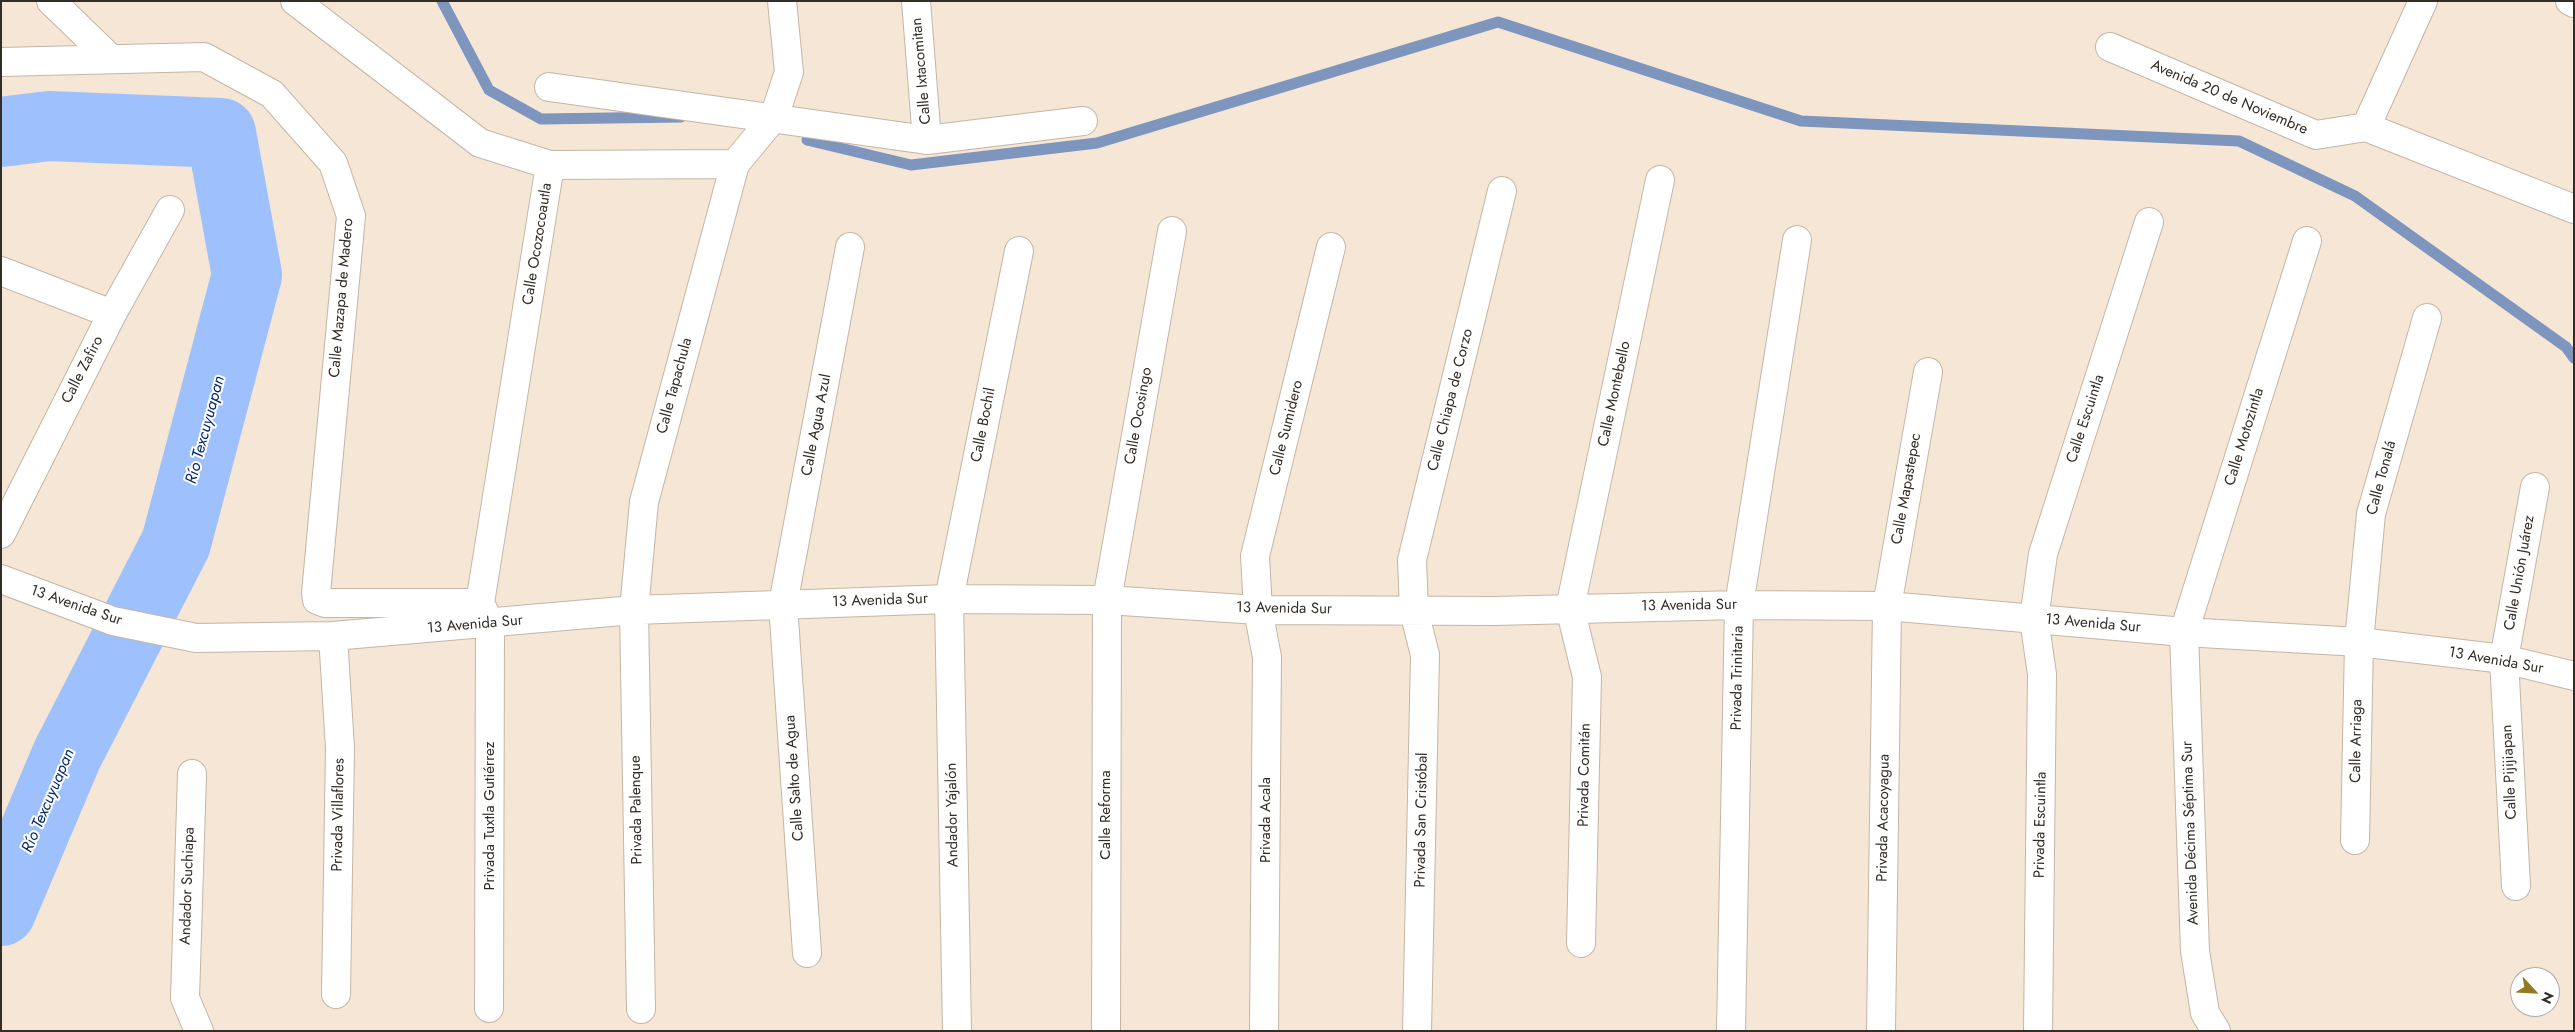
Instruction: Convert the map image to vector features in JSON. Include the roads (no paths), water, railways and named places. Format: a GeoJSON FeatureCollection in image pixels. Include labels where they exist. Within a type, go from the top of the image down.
{"type":"FeatureCollection","features":[{"type":"Feature","properties":{"kind":"street"},"geometry":{"type":"LineString","coordinates":[[51,1],[112,59]]}},
{"type":"Feature","properties":{"kind":"street","name":"Calle Ocozocoautla"},"geometry":{"type":"LineString","coordinates":[[296,1],[480,143],[550,164],[485,614]]}},
{"type":"Feature","properties":{"kind":"street"},"geometry":{"type":"LineString","coordinates":[[550,164],[736,164],[774,117],[789,72],[782,1]]}},
{"type":"Feature","properties":{"kind":"street","name":"Calle Ixtacomitan"},"geometry":{"type":"LineString","coordinates":[[916,1],[927,140]]}},
{"type":"Feature","properties":{"kind":"street"},"geometry":{"type":"LineString","coordinates":[[2423,1],[2366,127],[2574,209]]}},
{"type":"Feature","properties":{"kind":"street"},"geometry":{"type":"LineString","coordinates":[[2570,1],[2574,3]]}},
{"type":"Feature","properties":{"kind":"street","name":"Avenida 20 de Noviembre"},"geometry":{"type":"LineString","coordinates":[[2110,47],[2316,135],[2366,127]]}},
{"type":"Feature","properties":{"kind":"street","name":"Calle Mazapa de Madero"},"geometry":{"type":"LineString","coordinates":[[1,62],[204,57],[272,94],[333,163],[351,216],[316,593],[318,600],[325,603],[485,614]]}},
{"type":"Feature","properties":{"kind":"street"},"geometry":{"type":"LineString","coordinates":[[549,87],[774,117],[927,140],[1084,121]]}},
{"type":"Feature","properties":{"kind":"street","name":"Calle Tapachula"},"geometry":{"type":"LineString","coordinates":[[634,610],[644,502],[736,164]]}},
{"type":"Feature","properties":{"kind":"street","name":"Calle Montebello"},"geometry":{"type":"LineString","coordinates":[[1570,608],[1660,180]]}},
{"type":"Feature","properties":{"kind":"street","name":"Calle Chiapa de Corzo"},"geometry":{"type":"LineString","coordinates":[[1414,611],[1412,560],[1502,191]]}},
{"type":"Feature","properties":{"kind":"street","name":"Calle Zafiro"},"geometry":{"type":"LineString","coordinates":[[1,534],[112,314],[170,210]]}},
{"type":"Feature","properties":{"kind":"street","name":"Calle Escuintla"},"geometry":{"type":"LineString","coordinates":[[2034,619],[2043,554],[2149,222]]}},
{"type":"Feature","properties":{"kind":"street","name":"Calle Ocosingo"},"geometry":{"type":"LineString","coordinates":[[1106,600],[1172,231]]}},
{"type":"Feature","properties":{"kind":"street","name":"Privada Trinitaria"},"geometry":{"type":"LineString","coordinates":[[1731,1031],[1739,605],[1797,240]]}},
{"type":"Feature","properties":{"kind":"street","name":"Calle Motozintla"},"geometry":{"type":"LineString","coordinates":[[2184,632],[2307,241]]}},
{"type":"Feature","properties":{"kind":"street","name":"Calle Agua Azul"},"geometry":{"type":"LineString","coordinates":[[783,604],[850,247]]}},
{"type":"Feature","properties":{"kind":"street","name":"Calle Sumidero"},"geometry":{"type":"LineString","coordinates":[[1258,610],[1254,556],[1332,247]]}},
{"type":"Feature","properties":{"kind":"street","name":"Calle Bochil"},"geometry":{"type":"LineString","coordinates":[[949,599],[1019,251]]}},
{"type":"Feature","properties":{"kind":"street"},"geometry":{"type":"LineString","coordinates":[[1,271],[112,314]]}},
{"type":"Feature","properties":{"kind":"street","name":"Calle Tonalá"},"geometry":{"type":"LineString","coordinates":[[2359,642],[2371,514],[2428,318]]}},
{"type":"Feature","properties":{"kind":"street","name":"Calle Mapastepec"},"geometry":{"type":"LineString","coordinates":[[1887,606],[1928,372]]}},
{"type":"Feature","properties":{"kind":"street","name":"Calle Unión Juárez"},"geometry":{"type":"LineString","coordinates":[[2504,659],[2535,487]]}},
{"type":"Feature","properties":{"kind":"street","name":"13 Avenida Sur"},"geometry":{"type":"LineString","coordinates":[[1,579],[114,622],[196,638],[333,636],[485,614],[949,599],[1106,600],[1258,610],[1414,611],[1739,605],[1887,606],[2184,632],[2359,642],[2504,659],[2574,676]]}},
{"type":"Feature","properties":{"kind":"street","name":"Andador Yajalón"},"geometry":{"type":"LineString","coordinates":[[949,599],[957,1031]]}},
{"type":"Feature","properties":{"kind":"street","name":"Calle Reforma"},"geometry":{"type":"LineString","coordinates":[[1106,600],[1106,1031]]}},
{"type":"Feature","properties":{"kind":"street","name":"Calle Salto de Agua"},"geometry":{"type":"LineString","coordinates":[[783,604],[807,953]]}},
{"type":"Feature","properties":{"kind":"street","name":"Privada Acacoyagua"},"geometry":{"type":"LineString","coordinates":[[1881,1031],[1887,606]]}},
{"type":"Feature","properties":{"kind":"street","name":"Privada Comitán"},"geometry":{"type":"LineString","coordinates":[[1570,608],[1587,677],[1581,944]]}},
{"type":"Feature","properties":{"kind":"street","name":"Privada Palenque"},"geometry":{"type":"LineString","coordinates":[[634,610],[641,1009]]}},
{"type":"Feature","properties":{"kind":"street","name":"Privada Acala"},"geometry":{"type":"LineString","coordinates":[[1258,610],[1267,657],[1264,1031]]}},
{"type":"Feature","properties":{"kind":"street","name":"Privada San Cristóbal"},"geometry":{"type":"LineString","coordinates":[[1414,611],[1425,655],[1417,1031]]}},
{"type":"Feature","properties":{"kind":"street","name":"Privada Tuxtla Gutiérrez"},"geometry":{"type":"LineString","coordinates":[[485,614],[489,1008]]}},
{"type":"Feature","properties":{"kind":"street","name":"Privada Escuintla"},"geometry":{"type":"LineString","coordinates":[[2034,619],[2042,674],[2038,1031]]}},
{"type":"Feature","properties":{"kind":"street","name":"Avenida Décima Séptima Sur"},"geometry":{"type":"LineString","coordinates":[[2184,632],[2195,952],[2206,1013],[2216,1031]]}},
{"type":"Feature","properties":{"kind":"street","name":"Privada Villaflores"},"geometry":{"type":"LineString","coordinates":[[333,636],[340,748],[336,994]]}},
{"type":"Feature","properties":{"kind":"street","name":"Calle Arriaga"},"geometry":{"type":"LineString","coordinates":[[2355,840],[2359,642]]}},
{"type":"Feature","properties":{"kind":"street","name":"Calle Pijijiapan"},"geometry":{"type":"LineString","coordinates":[[2504,659],[2516,886]]}},
{"type":"Feature","properties":{"kind":"street","name":"Andador Suchiapa"},"geometry":{"type":"LineString","coordinates":[[192,774],[185,998],[199,1031]]}},
{"type":"Feature","properties":{"kind":"waterway"},"geometry":{"type":"LineString","coordinates":[[442,1],[489,90],[541,119],[681,117]]}},
{"type":"Feature","properties":{"kind":"waterway"},"geometry":{"type":"LineString","coordinates":[[807,140],[911,165],[1097,143],[1498,22],[1801,121],[2239,141],[2355,196],[2566,347],[2574,358]]}},
{"type":"Feature","properties":{"kind":"waterway","name":"Río Texcuyuapan"},"geometry":{"type":"LineString","coordinates":[[1,132],[49,126],[221,133],[247,275],[176,543],[67,755],[1,911]]}}]}
